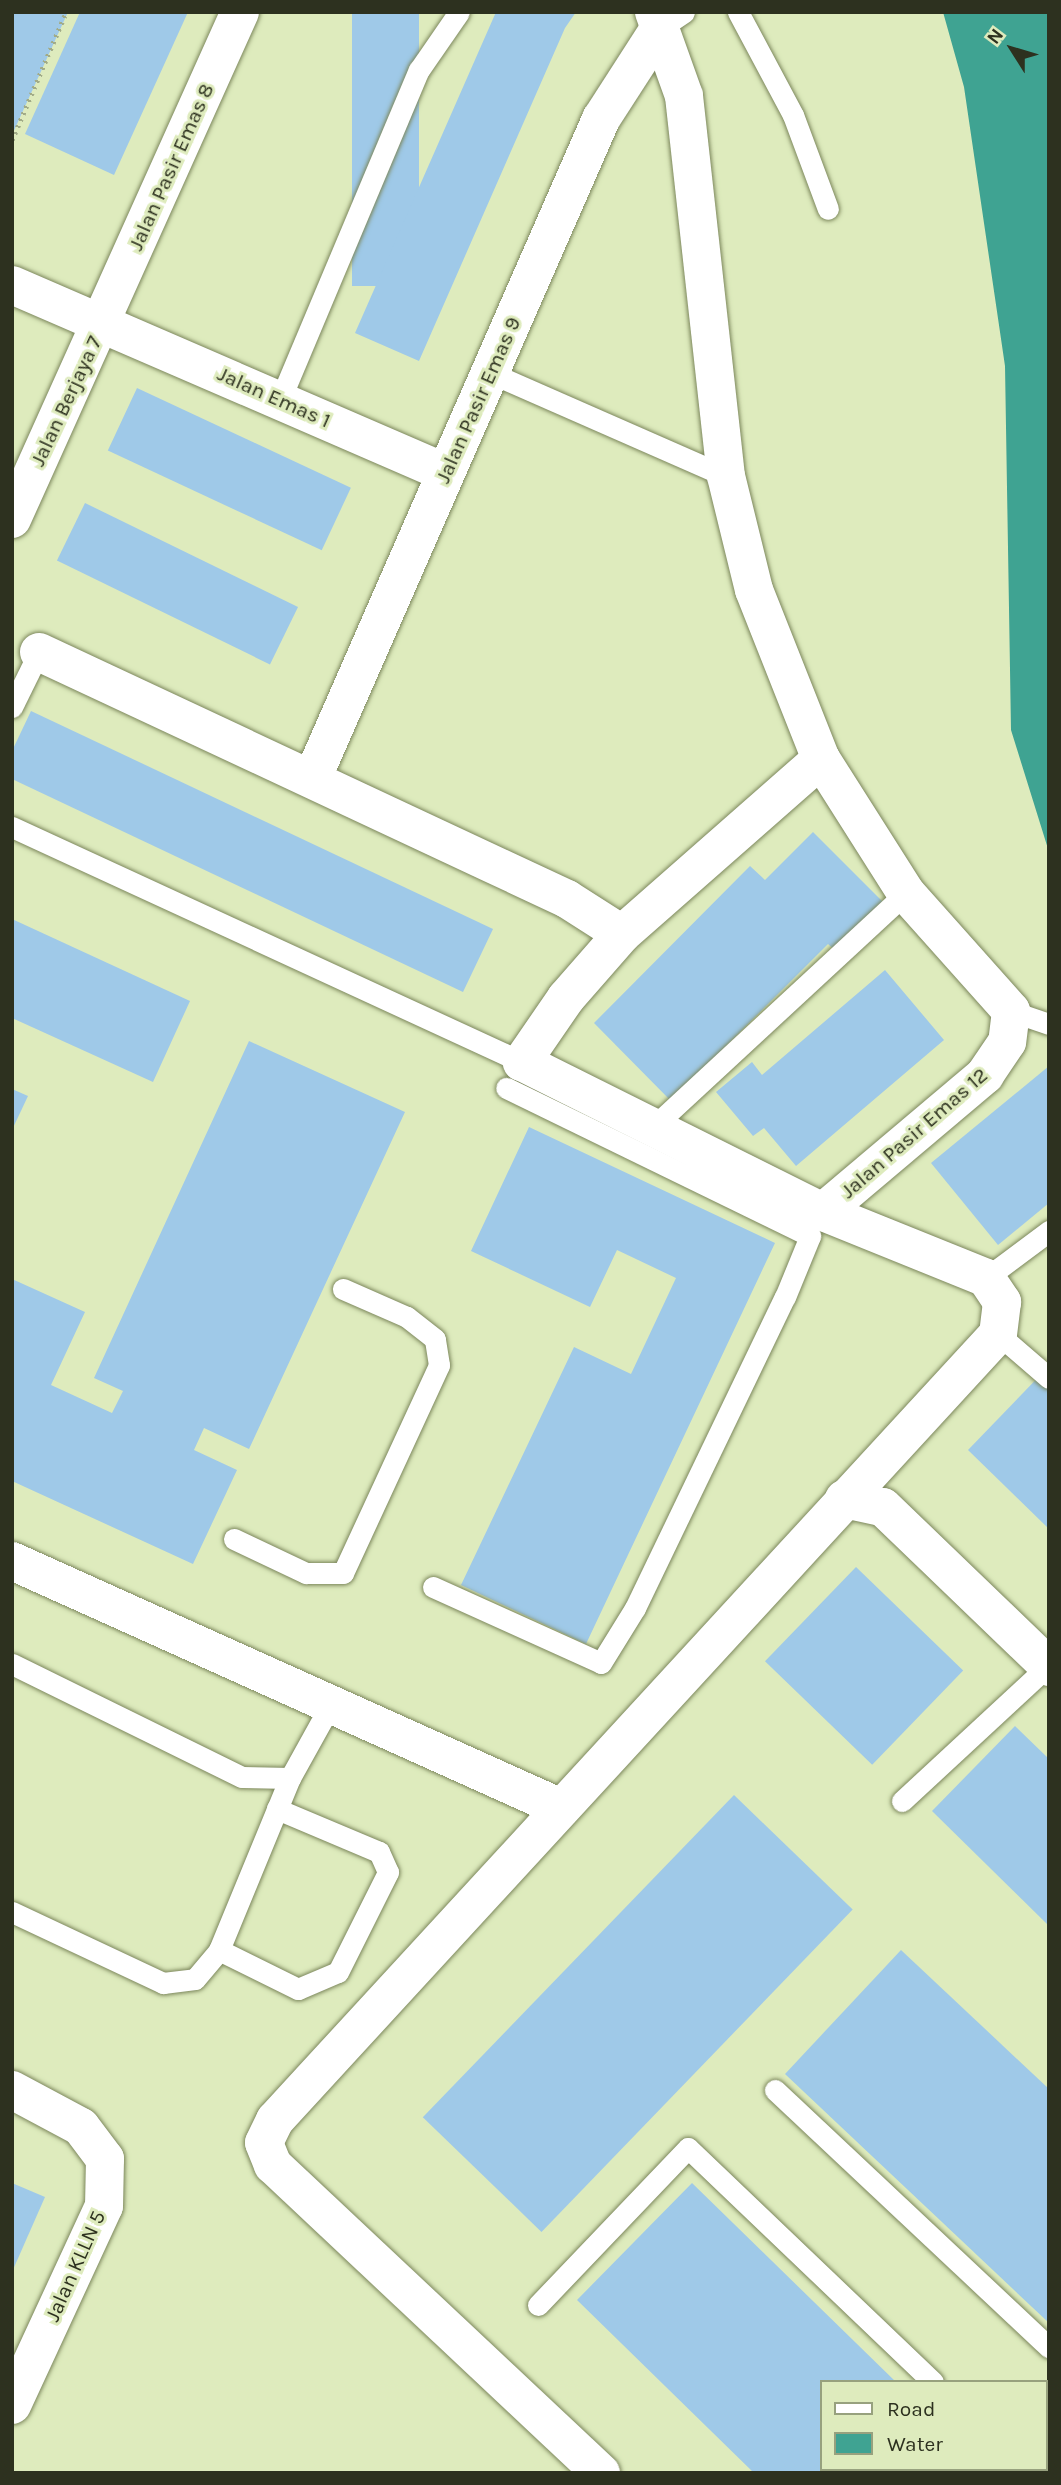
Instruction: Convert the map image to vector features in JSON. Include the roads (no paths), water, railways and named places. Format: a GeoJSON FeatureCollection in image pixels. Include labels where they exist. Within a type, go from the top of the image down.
{"type":"FeatureCollection","features":[{"type":"Feature","properties":{"kind":"street","name":"Jalan Pasir Emas 8"},"geometry":{"type":"LineString","coordinates":[[102,322],[240,12]]}},
{"type":"Feature","properties":{"kind":"street","name":"Jalan Pasir Emas 9"},"geometry":{"type":"LineString","coordinates":[[312,779],[601,119],[666,18]]}},
{"type":"Feature","properties":{"kind":"street"},"geometry":{"type":"LineString","coordinates":[[666,18],[684,96],[726,476],[754,590],[821,759],[906,893],[1012,1011]]}},
{"type":"Feature","properties":{"kind":"street","name":"Jalan Emas 1"},"geometry":{"type":"LineString","coordinates":[[12,285],[445,472]]}},
{"type":"Feature","properties":{"kind":"street","name":"Jalan Berjaya 7"},"geometry":{"type":"LineString","coordinates":[[12,519],[102,322]]}},
{"type":"Feature","properties":{"kind":"street"},"geometry":{"type":"LineString","coordinates":[[39,652],[567,899],[622,934]]}},
{"type":"Feature","properties":{"kind":"street"},"geometry":{"type":"LineString","coordinates":[[601,2473],[273,2165],[264,2143],[275,2120],[998,1334],[1002,1303],[986,1278],[823,1212],[653,1127],[514,1075],[566,998],[622,934],[821,759]]}},
{"type":"Feature","properties":{"kind":"street","name":"Jalan Pasir Emas 12"},"geometry":{"type":"LineString","coordinates":[[823,1212],[985,1074],[1007,1042],[1012,1011]]}},
{"type":"Feature","properties":{"kind":"street"},"geometry":{"type":"LineString","coordinates":[[875,1466],[883,1507]]}},
{"type":"Feature","properties":{"kind":"street"},"geometry":{"type":"LineString","coordinates":[[844,1499],[883,1507],[1049,1666]]}},
{"type":"Feature","properties":{"kind":"street"},"geometry":{"type":"LineString","coordinates":[[12,1561],[561,1808]]}},
{"type":"Feature","properties":{"kind":"street","name":"Jalan KLLN 5"},"geometry":{"type":"LineString","coordinates":[[12,2090],[81,2127],[105,2159],[104,2206],[12,2404]]}},
{"type":"Feature","properties":{"kind":"lane"},"geometry":{"type":"LineString","coordinates":[[280,400],[419,70],[459,12]]}},
{"type":"Feature","properties":{"kind":"lane"},"geometry":{"type":"LineString","coordinates":[[738,12],[793,115],[828,209]]}},
{"type":"Feature","properties":{"kind":"lane"},"geometry":{"type":"LineString","coordinates":[[491,373],[726,476]]}},
{"type":"Feature","properties":{"kind":"lane"},"geometry":{"type":"LineString","coordinates":[[12,707],[39,652]]}},
{"type":"Feature","properties":{"kind":"lane"},"geometry":{"type":"LineString","coordinates":[[12,827],[514,1075],[810,1236],[785,1297],[635,1608],[601,1663],[433,1587]]}},
{"type":"Feature","properties":{"kind":"lane"},"geometry":{"type":"LineString","coordinates":[[653,1127],[906,893]]}},
{"type":"Feature","properties":{"kind":"lane"},"geometry":{"type":"LineString","coordinates":[[1012,1011],[1049,1024]]}},
{"type":"Feature","properties":{"kind":"lane"},"geometry":{"type":"LineString","coordinates":[[986,1278],[1049,1231]]}},
{"type":"Feature","properties":{"kind":"lane"},"geometry":{"type":"LineString","coordinates":[[234,1539],[306,1573],[343,1573],[439,1365],[435,1339],[407,1317],[343,1289]]}},
{"type":"Feature","properties":{"kind":"lane"},"geometry":{"type":"LineString","coordinates":[[998,1334],[1049,1378]]}},
{"type":"Feature","properties":{"kind":"lane"},"geometry":{"type":"LineString","coordinates":[[12,1664],[242,1777],[290,1778]]}},
{"type":"Feature","properties":{"kind":"lane"},"geometry":{"type":"LineString","coordinates":[[902,1801],[1049,1666]]}},
{"type":"Feature","properties":{"kind":"lane"},"geometry":{"type":"LineString","coordinates":[[12,1912],[163,1983],[195,1979],[219,1950],[290,1778],[331,1704]]}},
{"type":"Feature","properties":{"kind":"lane"},"geometry":{"type":"LineString","coordinates":[[219,1950],[298,1989],[338,1972],[388,1872],[379,1852],[277,1809]]}},
{"type":"Feature","properties":{"kind":"lane"},"geometry":{"type":"LineString","coordinates":[[775,2090],[1049,2347]]}},
{"type":"Feature","properties":{"kind":"lane"},"geometry":{"type":"LineString","coordinates":[[538,2305],[688,2148],[931,2380]]}},
{"type":"Feature","properties":{"kind":"water"},"geometry":{"type":"Polygon","coordinates":[[[943,12],[1049,12],[1049,852],[1011,730],[1005,366],[964,87],[943,12]]]}}]}
